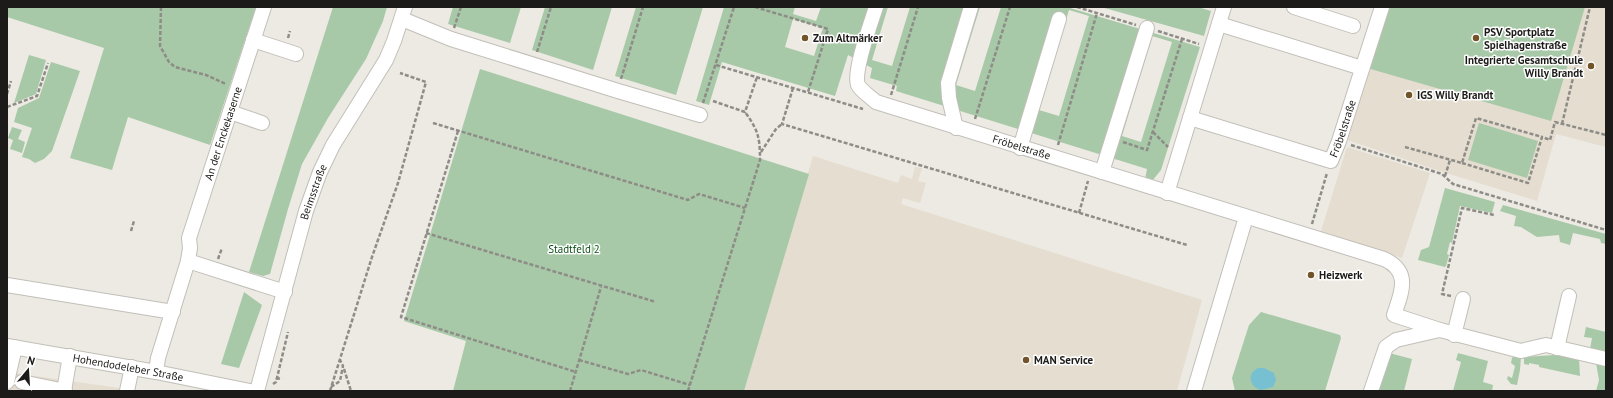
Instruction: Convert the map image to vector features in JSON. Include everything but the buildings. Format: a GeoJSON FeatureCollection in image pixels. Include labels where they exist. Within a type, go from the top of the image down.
{"type":"FeatureCollection","features":[{"type":"Feature","properties":{"kind":"street","name":"An der Enckekaserne"},"geometry":{"type":"LineString","coordinates":[[156,372],[158,358],[188,261],[190,248],[189,238],[264,7]]}},
{"type":"Feature","properties":{"kind":"street"},"geometry":{"type":"LineString","coordinates":[[876,7],[859,64],[857,79],[858,86],[882,104]]}},
{"type":"Feature","properties":{"kind":"street"},"geometry":{"type":"LineString","coordinates":[[956,128],[949,98],[948,83],[971,7]]}},
{"type":"Feature","properties":{"kind":"street"},"geometry":{"type":"LineString","coordinates":[[1294,7],[1353,26]]}},
{"type":"Feature","properties":{"kind":"street","name":"Fröbelstraße"},"geometry":{"type":"LineString","coordinates":[[1190,118],[1331,161],[1339,141],[1382,7]]}},
{"type":"Feature","properties":{"kind":"street"},"geometry":{"type":"LineString","coordinates":[[1167,193],[1218,24],[1220,8]]}},
{"type":"Feature","properties":{"kind":"street"},"geometry":{"type":"LineString","coordinates":[[403,13],[451,39],[700,115]]}},
{"type":"Feature","properties":{"kind":"street","name":"Beimsstraße"},"geometry":{"type":"LineString","coordinates":[[257,391],[306,211],[320,172],[333,145],[386,60],[403,13]]}},
{"type":"Feature","properties":{"kind":"street"},"geometry":{"type":"LineString","coordinates":[[1020,148],[1059,19]]}},
{"type":"Feature","properties":{"kind":"street"},"geometry":{"type":"LineString","coordinates":[[1218,24],[1362,68]]}},
{"type":"Feature","properties":{"kind":"street"},"geometry":{"type":"LineString","coordinates":[[1097,171],[1112,139],[1147,28]]}},
{"type":"Feature","properties":{"kind":"street"},"geometry":{"type":"LineString","coordinates":[[253,40],[296,54]]}},
{"type":"Feature","properties":{"kind":"street","name":"Fröbelstraße"},"geometry":{"type":"LineString","coordinates":[[882,104],[971,133],[1379,258],[1395,266],[1401,275],[1402,285],[1394,315],[1440,330]]}},
{"type":"Feature","properties":{"kind":"street"},"geometry":{"type":"LineString","coordinates":[[230,112],[262,123]]}},
{"type":"Feature","properties":{"kind":"street"},"geometry":{"type":"LineString","coordinates":[[1194,391],[1246,217]]}},
{"type":"Feature","properties":{"kind":"street"},"geometry":{"type":"LineString","coordinates":[[188,261],[284,292]]}},
{"type":"Feature","properties":{"kind":"street"},"geometry":{"type":"LineString","coordinates":[[7,285],[173,312]]}},
{"type":"Feature","properties":{"kind":"street"},"geometry":{"type":"LineString","coordinates":[[1557,348],[1569,296]]}},
{"type":"Feature","properties":{"kind":"street"},"geometry":{"type":"LineString","coordinates":[[1454,335],[1463,299]]}},
{"type":"Feature","properties":{"kind":"street"},"geometry":{"type":"LineString","coordinates":[[1371,391],[1386,347],[1396,340],[1440,330],[1454,335],[1521,351],[1542,345],[1606,359]]}},
{"type":"Feature","properties":{"kind":"street"},"geometry":{"type":"LineString","coordinates":[[7,382],[11,347]]}},
{"type":"Feature","properties":{"kind":"street","name":"Hohendodeleber Straße"},"geometry":{"type":"LineString","coordinates":[[11,347],[132,367],[250,391]]}},
{"type":"Feature","properties":{"kind":"street"},"geometry":{"type":"LineString","coordinates":[[22,382],[64,391],[70,356]]}},
{"type":"Feature","properties":{"kind":"street"},"geometry":{"type":"LineString","coordinates":[[126,391],[132,367]]}},
{"type":"Feature","properties":{"kind":"path"},"geometry":{"type":"LineString","coordinates":[[161,7],[160,46],[169,62],[175,67],[213,78],[237,90]]}},
{"type":"Feature","properties":{"kind":"path"},"geometry":{"type":"LineString","coordinates":[[456,24],[461,7]]}},
{"type":"Feature","properties":{"kind":"path"},"geometry":{"type":"LineString","coordinates":[[533,64],[551,7]]}},
{"type":"Feature","properties":{"kind":"path"},"geometry":{"type":"LineString","coordinates":[[618,91],[643,7]]}},
{"type":"Feature","properties":{"kind":"path"},"geometry":{"type":"LineString","coordinates":[[700,115],[734,7]]}},
{"type":"Feature","properties":{"kind":"path"},"geometry":{"type":"LineString","coordinates":[[755,7],[828,29],[808,92]]}},
{"type":"Feature","properties":{"kind":"path"},"geometry":{"type":"LineString","coordinates":[[716,65],[872,112],[882,104],[918,7]]}},
{"type":"Feature","properties":{"kind":"path"},"geometry":{"type":"LineString","coordinates":[[971,133],[1010,7]]}},
{"type":"Feature","properties":{"kind":"path"},"geometry":{"type":"LineString","coordinates":[[1562,124],[1590,7]]}},
{"type":"Feature","properties":{"kind":"path"},"geometry":{"type":"LineString","coordinates":[[1054,158],[1097,13]]}},
{"type":"Feature","properties":{"kind":"path"},"geometry":{"type":"LineString","coordinates":[[1112,139],[1147,150],[1182,38]]}},
{"type":"Feature","properties":{"kind":"path"},"geometry":{"type":"LineString","coordinates":[[7,107],[37,96],[48,63]]}},
{"type":"Feature","properties":{"kind":"path"},"geometry":{"type":"LineString","coordinates":[[330,391],[372,257],[398,183],[426,82],[400,73]]}},
{"type":"Feature","properties":{"kind":"path"},"geometry":{"type":"LineString","coordinates":[[745,112],[757,77]]}},
{"type":"Feature","properties":{"kind":"path"},"geometry":{"type":"LineString","coordinates":[[7,94],[11,82]]}},
{"type":"Feature","properties":{"kind":"path"},"geometry":{"type":"LineString","coordinates":[[760,152],[776,129],[782,124],[793,88]]}},
{"type":"Feature","properties":{"kind":"path"},"geometry":{"type":"LineString","coordinates":[[688,391],[760,160],[759,138],[756,126],[745,112],[713,102]]}},
{"type":"Feature","properties":{"kind":"path"},"geometry":{"type":"LineString","coordinates":[[1462,163],[1476,118],[1550,140],[1555,122],[1606,135]]}},
{"type":"Feature","properties":{"kind":"path"},"geometry":{"type":"LineString","coordinates":[[433,123],[688,200],[699,194],[745,208]]}},
{"type":"Feature","properties":{"kind":"path"},"geometry":{"type":"LineString","coordinates":[[782,124],[1187,245]]}},
{"type":"Feature","properties":{"kind":"path"},"geometry":{"type":"LineString","coordinates":[[458,131],[401,317],[576,372]]}},
{"type":"Feature","properties":{"kind":"path"},"geometry":{"type":"LineString","coordinates":[[1152,132],[1178,157]]}},
{"type":"Feature","properties":{"kind":"path"},"geometry":{"type":"LineString","coordinates":[[1405,147],[1528,183],[1542,138]]}},
{"type":"Feature","properties":{"kind":"path"},"geometry":{"type":"LineString","coordinates":[[1339,141],[1445,176],[1454,185],[1606,230]]}},
{"type":"Feature","properties":{"kind":"path"},"geometry":{"type":"LineString","coordinates":[[1445,176],[1450,160]]}},
{"type":"Feature","properties":{"kind":"path"},"geometry":{"type":"LineString","coordinates":[[1308,236],[1331,161]]}},
{"type":"Feature","properties":{"kind":"path"},"geometry":{"type":"LineString","coordinates":[[1078,213],[1097,171]]}},
{"type":"Feature","properties":{"kind":"path"},"geometry":{"type":"LineString","coordinates":[[1463,299],[1442,294],[1462,208],[1494,215]]}},
{"type":"Feature","properties":{"kind":"path"},"geometry":{"type":"LineString","coordinates":[[131,231],[134,221]]}},
{"type":"Feature","properties":{"kind":"path"},"geometry":{"type":"LineString","coordinates":[[426,233],[601,287],[656,302]]}},
{"type":"Feature","properties":{"kind":"path"},"geometry":{"type":"LineString","coordinates":[[570,391],[601,287]]}},
{"type":"Feature","properties":{"kind":"path"},"geometry":{"type":"LineString","coordinates":[[276,382],[290,325]]}},
{"type":"Feature","properties":{"kind":"path"},"geometry":{"type":"LineString","coordinates":[[340,360],[344,366],[350,391]]}},
{"type":"Feature","properties":{"kind":"path"},"geometry":{"type":"LineString","coordinates":[[580,360],[628,374],[641,370],[690,385]]}},
{"type":"Feature","properties":{"kind":"path"},"geometry":{"type":"LineString","coordinates":[[331,387],[340,381],[344,366]]}},
{"type":"Feature","properties":{"kind":"path"},"geometry":{"type":"LineString","coordinates":[[276,378],[282,379]]}},
{"type":"Feature","properties":{"kind":"shaded area","name":"IGS Willy Brandt"},"geometry":{"type":"Polygon","coordinates":[[[1585,7],[1606,7],[1606,147],[1556,134],[1537,201],[1344,139],[1367,68],[1585,7]]]}},
{"type":"Feature","properties":{"kind":"shaded area"},"geometry":{"type":"Polygon","coordinates":[[[1347,147],[1430,173],[1402,258],[1321,231],[1347,147]]]}},
{"type":"Feature","properties":{"kind":"shaded area"},"geometry":{"type":"Polygon","coordinates":[[[813,156],[898,183],[901,175],[912,179],[915,167],[922,168],[918,181],[926,183],[920,203],[903,198],[901,204],[1202,300],[1177,391],[744,391],[813,156]]]}},
{"type":"Feature","properties":{"kind":"shaded area"},"geometry":{"type":"Polygon","coordinates":[[[7,372],[133,390],[138,391],[7,391],[7,372]]]}},
{"type":"Feature","properties":{"kind":"green space"},"geometry":{"type":"Polygon","coordinates":[[[7,7],[256,7],[210,145],[128,117],[112,170],[70,158],[104,48],[7,17],[7,7]]]}},
{"type":"Feature","properties":{"kind":"green space"},"geometry":{"type":"Polygon","coordinates":[[[333,7],[387,7],[383,21],[366,59],[328,118],[302,164],[270,274],[263,276],[249,272],[333,7]]]}},
{"type":"Feature","properties":{"kind":"green space"},"geometry":{"type":"Polygon","coordinates":[[[453,7],[521,7],[510,43],[448,24],[453,7]]]}},
{"type":"Feature","properties":{"kind":"green space"},"geometry":{"type":"Polygon","coordinates":[[[545,7],[612,7],[593,70],[532,50],[545,7]]]}},
{"type":"Feature","properties":{"kind":"green space"},"geometry":{"type":"Polygon","coordinates":[[[636,7],[703,7],[676,95],[615,76],[636,7]]]}},
{"type":"Feature","properties":{"kind":"green space"},"geometry":{"type":"Polygon","coordinates":[[[724,7],[795,7],[793,14],[816,21],[821,7],[888,7],[872,60],[892,66],[910,7],[980,7],[956,85],[975,91],[1001,7],[1067,7],[1200,47],[1161,170],[1152,181],[1145,179],[1147,169],[896,91],[897,86],[870,78],[872,68],[848,55],[835,96],[722,62],[709,105],[696,101],[724,7]],[[1069,10],[1039,110],[1059,116],[1089,16],[1069,10]],[[793,19],[785,47],[814,56],[823,28],[793,19]],[[1152,36],[1122,136],[1141,142],[1172,42],[1152,36]]]}},
{"type":"Feature","properties":{"kind":"green space"},"geometry":{"type":"Polygon","coordinates":[[[1101,7],[1198,7],[1211,11],[1204,36],[1101,7]]]}},
{"type":"Feature","properties":{"kind":"green space","name":"PSV Sportplatz Spielhagenstraße"},"geometry":{"type":"Polygon","coordinates":[[[1386,7],[1585,7],[1551,121],[1367,68],[1386,7]]]}},
{"type":"Feature","properties":{"kind":"green space"},"geometry":{"type":"Polygon","coordinates":[[[29,55],[46,60],[36,94],[14,103],[29,55]]]}},
{"type":"Feature","properties":{"kind":"green space"},"geometry":{"type":"Polygon","coordinates":[[[51,62],[80,71],[52,151],[44,159],[35,163],[22,157],[32,128],[14,122],[18,108],[39,98],[51,62]]]}},
{"type":"Feature","properties":{"kind":"green space","name":"Stadtfeld 2"},"geometry":{"type":"Polygon","coordinates":[[[480,69],[809,174],[744,391],[453,391],[466,341],[404,321],[480,69]]]}},
{"type":"Feature","properties":{"kind":"green space"},"geometry":{"type":"Polygon","coordinates":[[[1479,123],[1538,141],[1527,178],[1468,160],[1479,123]]]}},
{"type":"Feature","properties":{"kind":"green space"},"geometry":{"type":"Polygon","coordinates":[[[12,127],[22,130],[18,139],[25,142],[22,153],[10,149],[13,140],[8,138],[12,127]]]}},
{"type":"Feature","properties":{"kind":"green space"},"geometry":{"type":"Polygon","coordinates":[[[1445,188],[1495,202],[1492,213],[1460,206],[1445,267],[1418,260],[1421,250],[1429,247],[1445,188]]]}},
{"type":"Feature","properties":{"kind":"green space"},"geometry":{"type":"Polygon","coordinates":[[[1503,205],[1606,234],[1606,244],[1601,243],[1600,239],[1573,233],[1570,245],[1560,242],[1559,235],[1537,237],[1521,227],[1514,226],[1516,216],[1500,211],[1503,205]]]}},
{"type":"Feature","properties":{"kind":"green space"},"geometry":{"type":"Polygon","coordinates":[[[244,292],[262,305],[239,368],[221,364],[244,292]]]}},
{"type":"Feature","properties":{"kind":"green space"},"geometry":{"type":"Polygon","coordinates":[[[1261,312],[1340,335],[1341,338],[1325,391],[1235,391],[1232,378],[1249,325],[1261,312]]]}},
{"type":"Feature","properties":{"kind":"green space"},"geometry":{"type":"Polygon","coordinates":[[[1586,327],[1606,332],[1606,353],[1590,349],[1592,338],[1584,337],[1586,327]]]}},
{"type":"Feature","properties":{"kind":"green space"},"geometry":{"type":"Polygon","coordinates":[[[1389,353],[1412,359],[1404,391],[1377,391],[1389,353]]]}},
{"type":"Feature","properties":{"kind":"green space"},"geometry":{"type":"Polygon","coordinates":[[[1458,353],[1488,361],[1483,382],[1493,385],[1492,391],[1453,391],[1461,362],[1456,360],[1458,353]]]}},
{"type":"Feature","properties":{"kind":"green space"},"geometry":{"type":"Polygon","coordinates":[[[1515,355],[1521,357],[1517,385],[1511,384],[1507,379],[1508,376],[1512,378],[1515,366],[1511,363],[1512,358],[1515,355]]]}},
{"type":"Feature","properties":{"kind":"green space"},"geometry":{"type":"Polygon","coordinates":[[[1555,355],[1579,359],[1580,376],[1539,367],[1539,365],[1529,363],[1529,365],[1524,364],[1524,357],[1555,355]]]}},
{"type":"Feature","properties":{"kind":"green space"},"geometry":{"type":"Polygon","coordinates":[[[1596,363],[1606,365],[1606,391],[1596,391],[1599,380],[1596,363]]]}},
{"type":"Feature","properties":{"kind":"water"},"geometry":{"type":"Polygon","coordinates":[[[1258,368],[1264,368],[1274,373],[1276,380],[1273,387],[1261,390],[1254,386],[1251,377],[1254,371],[1258,368]]]}},
{"type":"Feature","properties":{"kind":"place","name":"Zum Altmärker"},"geometry":{"type":"Point","coordinates":[805,38]}},
{"type":"Feature","properties":{"kind":"place","name":"PSV Sportplatz Spielhagenstraße"},"geometry":{"type":"Point","coordinates":[1476,38]}},
{"type":"Feature","properties":{"kind":"place","name":"Integrierte Gesamtschule Willy Brandt"},"geometry":{"type":"Point","coordinates":[1591,66]}},
{"type":"Feature","properties":{"kind":"place","name":"IGS Willy Brandt"},"geometry":{"type":"Point","coordinates":[1409,95]}},
{"type":"Feature","properties":{"kind":"place","name":"Heizwerk"},"geometry":{"type":"Point","coordinates":[1311,275]}},
{"type":"Feature","properties":{"kind":"place","name":"MAN Service"},"geometry":{"type":"Point","coordinates":[1026,360]}}]}
